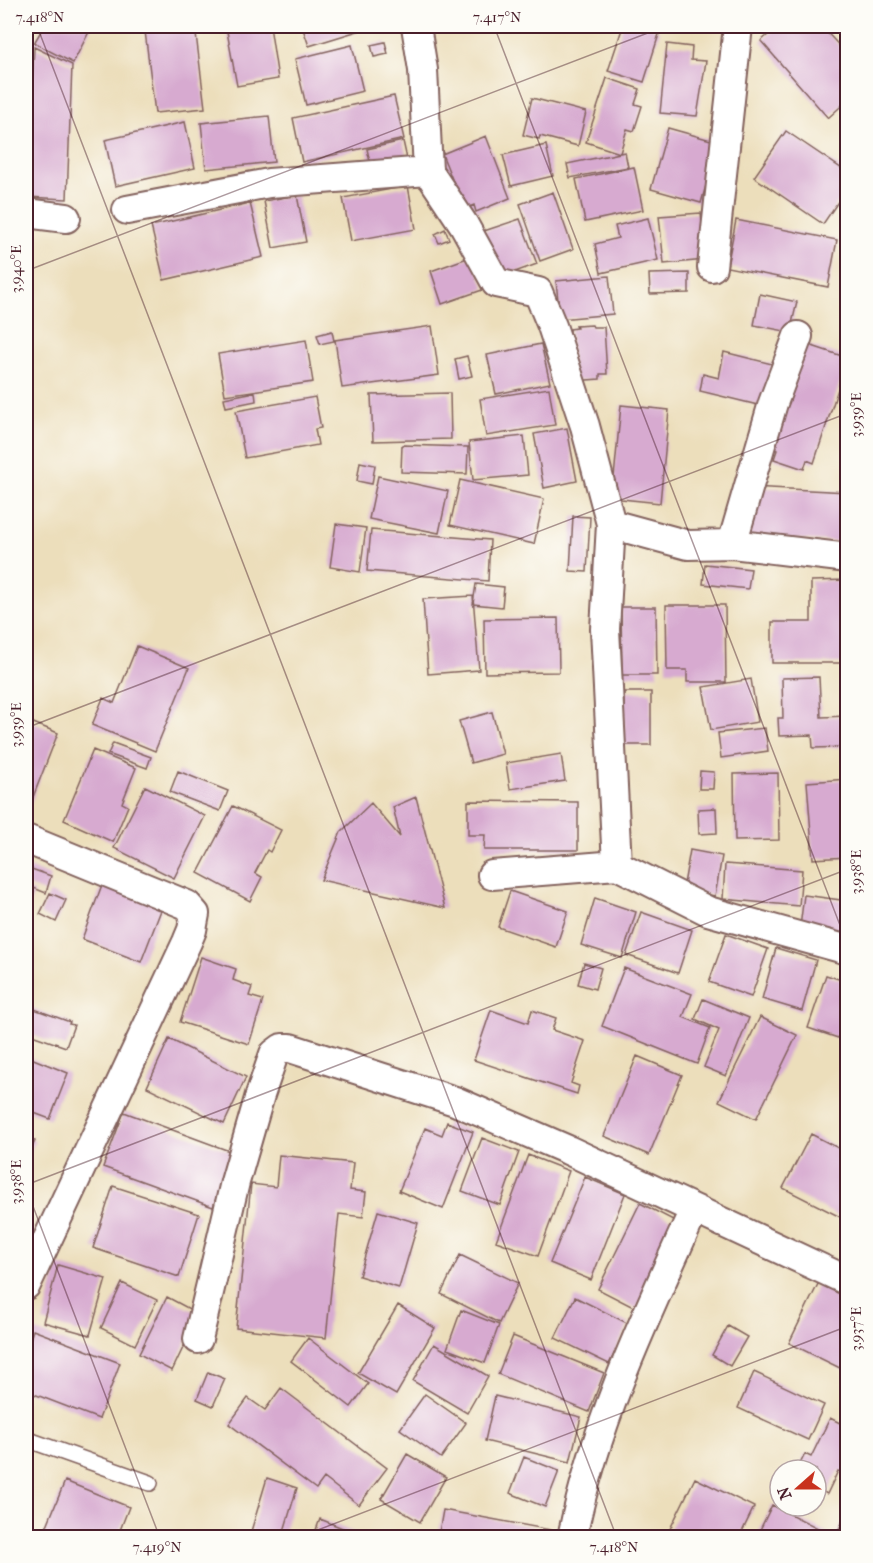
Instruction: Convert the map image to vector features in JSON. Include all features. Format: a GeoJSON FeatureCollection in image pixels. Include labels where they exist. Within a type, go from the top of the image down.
{"type":"FeatureCollection","features":[{"type":"Feature","properties":{"kind":"street"},"geometry":{"type":"LineString","coordinates":[[416,26],[423,70],[428,171],[464,225],[496,284],[538,292],[552,326],[585,426],[611,524],[605,628],[617,865]]}},
{"type":"Feature","properties":{"kind":"street"},"geometry":{"type":"LineString","coordinates":[[712,267],[738,26]]}},
{"type":"Feature","properties":{"kind":"street"},"geometry":{"type":"LineString","coordinates":[[127,210],[269,183],[428,171]]}},
{"type":"Feature","properties":{"kind":"street"},"geometry":{"type":"LineString","coordinates":[[26,213],[66,218]]}},
{"type":"Feature","properties":{"kind":"street"},"geometry":{"type":"LineString","coordinates":[[732,544],[773,403],[798,336]]}},
{"type":"Feature","properties":{"kind":"street"},"geometry":{"type":"LineString","coordinates":[[611,524],[688,545],[732,544],[848,558]]}},
{"type":"Feature","properties":{"kind":"street"},"geometry":{"type":"LineString","coordinates":[[26,839],[187,905],[195,914],[187,942],[36,1233],[26,1286]]}},
{"type":"Feature","properties":{"kind":"street"},"geometry":{"type":"LineString","coordinates":[[492,875],[617,865],[708,911],[848,950]]}},
{"type":"Feature","properties":{"kind":"street"},"geometry":{"type":"LineString","coordinates":[[198,1339],[235,1182],[260,1095],[274,1054],[282,1048],[290,1048],[455,1101],[568,1150],[848,1281]]}},
{"type":"Feature","properties":{"kind":"street"},"geometry":{"type":"LineString","coordinates":[[572,1538],[576,1515],[604,1419],[637,1336],[694,1210]]}},
{"type":"Feature","properties":{"kind":"lane"},"geometry":{"type":"LineString","coordinates":[[26,1439],[150,1483]]}},
{"type":"Feature","properties":{"kind":"building"},"geometry":{"type":"Polygon","coordinates":[[[44,26],[92,26],[73,63],[34,43],[44,26]]]}},
{"type":"Feature","properties":{"kind":"building"},"geometry":{"type":"Polygon","coordinates":[[[195,26],[205,108],[155,113],[145,31],[195,26]]]}},
{"type":"Feature","properties":{"kind":"building"},"geometry":{"type":"Polygon","coordinates":[[[226,26],[270,26],[278,79],[237,86],[226,26]]]}},
{"type":"Feature","properties":{"kind":"building"},"geometry":{"type":"Polygon","coordinates":[[[302,26],[374,26],[309,46],[302,26]]]}},
{"type":"Feature","properties":{"kind":"building"},"geometry":{"type":"Polygon","coordinates":[[[623,26],[653,26],[652,29],[660,31],[644,82],[608,71],[623,26]]]}},
{"type":"Feature","properties":{"kind":"building"},"geometry":{"type":"Polygon","coordinates":[[[778,26],[821,26],[848,55],[848,100],[828,118],[761,41],[778,26]]]}},
{"type":"Feature","properties":{"kind":"building"},"geometry":{"type":"Polygon","coordinates":[[[834,26],[848,26],[848,39],[834,26]]]}},
{"type":"Feature","properties":{"kind":"building"},"geometry":{"type":"Polygon","coordinates":[[[385,42],[388,54],[374,57],[371,45],[385,42]]]}},
{"type":"Feature","properties":{"kind":"building"},"geometry":{"type":"Polygon","coordinates":[[[667,44],[692,47],[691,60],[706,61],[697,116],[660,113],[667,44]]]}},
{"type":"Feature","properties":{"kind":"building"},"geometry":{"type":"Polygon","coordinates":[[[352,45],[363,91],[306,105],[295,59],[352,45]]]}},
{"type":"Feature","properties":{"kind":"building"},"geometry":{"type":"Polygon","coordinates":[[[34,47],[72,65],[67,199],[26,197],[34,47]]]}},
{"type":"Feature","properties":{"kind":"building"},"geometry":{"type":"Polygon","coordinates":[[[607,78],[640,89],[635,104],[642,106],[634,131],[627,129],[620,153],[586,142],[607,78]]]}},
{"type":"Feature","properties":{"kind":"building"},"geometry":{"type":"Polygon","coordinates":[[[394,96],[404,139],[302,162],[293,118],[394,96]]]}},
{"type":"Feature","properties":{"kind":"building"},"geometry":{"type":"Polygon","coordinates":[[[532,98],[586,112],[578,146],[540,136],[539,139],[523,135],[532,98]]]}},
{"type":"Feature","properties":{"kind":"building"},"geometry":{"type":"Polygon","coordinates":[[[269,116],[274,162],[206,169],[201,123],[269,116]]]}},
{"type":"Feature","properties":{"kind":"building"},"geometry":{"type":"Polygon","coordinates":[[[185,122],[195,168],[115,186],[105,140],[185,122]]]}},
{"type":"Feature","properties":{"kind":"building"},"geometry":{"type":"Polygon","coordinates":[[[668,128],[718,142],[701,203],[651,189],[668,128]]]}},
{"type":"Feature","properties":{"kind":"building"},"geometry":{"type":"Polygon","coordinates":[[[786,131],[848,173],[848,187],[823,224],[754,177],[786,131]]]}},
{"type":"Feature","properties":{"kind":"building"},"geometry":{"type":"Polygon","coordinates":[[[486,136],[510,198],[476,212],[474,205],[464,209],[442,154],[486,136]]]}},
{"type":"Feature","properties":{"kind":"building"},"geometry":{"type":"Polygon","coordinates":[[[403,141],[407,159],[371,166],[367,149],[403,141]]]}},
{"type":"Feature","properties":{"kind":"building"},"geometry":{"type":"Polygon","coordinates":[[[546,145],[553,176],[511,186],[503,155],[546,145]]]}},
{"type":"Feature","properties":{"kind":"building"},"geometry":{"type":"Polygon","coordinates":[[[625,152],[628,167],[570,178],[567,164],[625,152]]]}},
{"type":"Feature","properties":{"kind":"building"},"geometry":{"type":"Polygon","coordinates":[[[634,167],[643,210],[585,222],[576,179],[634,167]]]}},
{"type":"Feature","properties":{"kind":"building"},"geometry":{"type":"Polygon","coordinates":[[[408,186],[416,229],[351,241],[343,198],[408,186]]]}},
{"type":"Feature","properties":{"kind":"building"},"geometry":{"type":"Polygon","coordinates":[[[553,192],[573,249],[540,261],[520,204],[553,192]]]}},
{"type":"Feature","properties":{"kind":"building"},"geometry":{"type":"Polygon","coordinates":[[[297,195],[306,242],[273,248],[264,201],[297,195]]]}},
{"type":"Feature","properties":{"kind":"building"},"geometry":{"type":"Polygon","coordinates":[[[250,203],[263,257],[164,280],[151,226],[250,203]]]}},
{"type":"Feature","properties":{"kind":"building"},"geometry":{"type":"Polygon","coordinates":[[[701,213],[705,260],[664,264],[659,216],[701,213]]]}},
{"type":"Feature","properties":{"kind":"building"},"geometry":{"type":"Polygon","coordinates":[[[648,218],[658,260],[601,273],[595,244],[618,238],[615,226],[648,218]]]}},
{"type":"Feature","properties":{"kind":"building"},"geometry":{"type":"Polygon","coordinates":[[[520,219],[537,264],[501,277],[484,231],[520,219]]]}},
{"type":"Feature","properties":{"kind":"building"},"geometry":{"type":"Polygon","coordinates":[[[736,220],[837,240],[828,287],[727,267],[736,220]]]}},
{"type":"Feature","properties":{"kind":"building"},"geometry":{"type":"Polygon","coordinates":[[[445,229],[449,239],[439,243],[435,234],[445,229]]]}},
{"type":"Feature","properties":{"kind":"building"},"geometry":{"type":"Polygon","coordinates":[[[473,256],[485,289],[442,304],[431,271],[473,256]]]}},
{"type":"Feature","properties":{"kind":"building"},"geometry":{"type":"Polygon","coordinates":[[[689,273],[689,293],[650,294],[649,274],[689,273]]]}},
{"type":"Feature","properties":{"kind":"building"},"geometry":{"type":"Polygon","coordinates":[[[609,276],[613,314],[560,319],[556,281],[609,276]]]}},
{"type":"Feature","properties":{"kind":"building"},"geometry":{"type":"Polygon","coordinates":[[[760,294],[797,302],[790,332],[754,325],[760,294]]]}},
{"type":"Feature","properties":{"kind":"building"},"geometry":{"type":"Polygon","coordinates":[[[592,325],[593,327],[604,327],[607,374],[600,374],[600,379],[573,381],[570,329],[577,328],[576,326],[592,325]]]}},
{"type":"Feature","properties":{"kind":"building"},"geometry":{"type":"Polygon","coordinates":[[[432,326],[439,375],[342,388],[335,340],[432,326]]]}},
{"type":"Feature","properties":{"kind":"building"},"geometry":{"type":"Polygon","coordinates":[[[332,331],[334,341],[320,344],[317,335],[332,331]]]}},
{"type":"Feature","properties":{"kind":"building"},"geometry":{"type":"Polygon","coordinates":[[[306,340],[313,382],[225,395],[218,354],[306,340]]]}},
{"type":"Feature","properties":{"kind":"building"},"geometry":{"type":"Polygon","coordinates":[[[803,343],[848,358],[814,463],[807,460],[804,469],[774,459],[777,450],[768,447],[803,343]]]}},
{"type":"Feature","properties":{"kind":"building"},"geometry":{"type":"Polygon","coordinates":[[[541,344],[550,383],[496,394],[487,355],[541,344]]]}},
{"type":"Feature","properties":{"kind":"building"},"geometry":{"type":"Polygon","coordinates":[[[724,352],[772,364],[762,406],[700,391],[703,374],[719,378],[724,352]]]}},
{"type":"Feature","properties":{"kind":"building"},"geometry":{"type":"Polygon","coordinates":[[[467,356],[472,376],[459,379],[455,359],[467,356]]]}},
{"type":"Feature","properties":{"kind":"building"},"geometry":{"type":"Polygon","coordinates":[[[549,388],[555,425],[486,436],[480,399],[549,388]]]}},
{"type":"Feature","properties":{"kind":"building"},"geometry":{"type":"Polygon","coordinates":[[[255,392],[256,401],[226,407],[224,398],[255,392]]]}},
{"type":"Feature","properties":{"kind":"building"},"geometry":{"type":"Polygon","coordinates":[[[450,393],[451,439],[373,441],[371,395],[450,393]]]}},
{"type":"Feature","properties":{"kind":"building"},"geometry":{"type":"Polygon","coordinates":[[[315,397],[321,428],[315,429],[318,445],[245,458],[236,411],[315,397]]]}},
{"type":"Feature","properties":{"kind":"building"},"geometry":{"type":"Polygon","coordinates":[[[621,405],[669,410],[660,503],[612,498],[621,405]]]}},
{"type":"Feature","properties":{"kind":"building"},"geometry":{"type":"Polygon","coordinates":[[[567,428],[577,481],[544,488],[534,434],[567,428]]]}},
{"type":"Feature","properties":{"kind":"building"},"geometry":{"type":"Polygon","coordinates":[[[524,436],[528,475],[473,480],[469,442],[524,436]]]}},
{"type":"Feature","properties":{"kind":"building"},"geometry":{"type":"Polygon","coordinates":[[[402,445],[468,447],[467,474],[401,472],[402,445]]]}},
{"type":"Feature","properties":{"kind":"building"},"geometry":{"type":"Polygon","coordinates":[[[360,462],[375,465],[372,484],[357,481],[360,462]]]}},
{"type":"Feature","properties":{"kind":"building"},"geometry":{"type":"Polygon","coordinates":[[[378,476],[448,491],[439,533],[369,519],[378,476]]]}},
{"type":"Feature","properties":{"kind":"building"},"geometry":{"type":"Polygon","coordinates":[[[460,480],[544,499],[534,544],[450,525],[460,480]]]}},
{"type":"Feature","properties":{"kind":"building"},"geometry":{"type":"Polygon","coordinates":[[[752,487],[848,492],[848,542],[749,537],[752,487]]]}},
{"type":"Feature","properties":{"kind":"building"},"geometry":{"type":"Polygon","coordinates":[[[573,516],[590,517],[587,572],[570,571],[573,516]]]}},
{"type":"Feature","properties":{"kind":"building"},"geometry":{"type":"Polygon","coordinates":[[[336,524],[366,528],[360,572],[330,567],[336,524]]]}},
{"type":"Feature","properties":{"kind":"building"},"geometry":{"type":"Polygon","coordinates":[[[371,530],[490,540],[488,581],[367,571],[371,530]]]}},
{"type":"Feature","properties":{"kind":"building"},"geometry":{"type":"Polygon","coordinates":[[[705,564],[751,569],[748,589],[703,584],[705,564]]]}},
{"type":"Feature","properties":{"kind":"building"},"geometry":{"type":"Polygon","coordinates":[[[848,580],[848,663],[772,663],[772,622],[811,622],[811,581],[848,580]]]}},
{"type":"Feature","properties":{"kind":"building"},"geometry":{"type":"Polygon","coordinates":[[[476,584],[504,587],[502,607],[473,604],[476,584]]]}},
{"type":"Feature","properties":{"kind":"building"},"geometry":{"type":"Polygon","coordinates":[[[473,596],[479,670],[428,674],[423,599],[473,596]]]}},
{"type":"Feature","properties":{"kind":"building"},"geometry":{"type":"Polygon","coordinates":[[[666,605],[725,605],[726,682],[687,682],[687,670],[667,670],[666,605]]]}},
{"type":"Feature","properties":{"kind":"building"},"geometry":{"type":"Polygon","coordinates":[[[621,607],[656,607],[657,675],[622,675],[621,607]]]}},
{"type":"Feature","properties":{"kind":"building"},"geometry":{"type":"Polygon","coordinates":[[[558,618],[559,672],[485,673],[484,619],[558,618]]]}},
{"type":"Feature","properties":{"kind":"building"},"geometry":{"type":"Polygon","coordinates":[[[137,646],[189,668],[155,751],[92,725],[103,698],[114,703],[137,646]]]}},
{"type":"Feature","properties":{"kind":"building"},"geometry":{"type":"Polygon","coordinates":[[[819,677],[821,717],[848,716],[848,747],[813,748],[812,735],[779,736],[778,718],[783,718],[782,678],[819,677]]]}},
{"type":"Feature","properties":{"kind":"building"},"geometry":{"type":"Polygon","coordinates":[[[751,679],[758,722],[711,730],[703,687],[751,679]]]}},
{"type":"Feature","properties":{"kind":"building"},"geometry":{"type":"Polygon","coordinates":[[[624,692],[651,692],[651,745],[624,745],[624,692]]]}},
{"type":"Feature","properties":{"kind":"building"},"geometry":{"type":"Polygon","coordinates":[[[492,712],[503,754],[471,763],[459,721],[492,712]]]}},
{"type":"Feature","properties":{"kind":"building"},"geometry":{"type":"Polygon","coordinates":[[[26,720],[58,733],[26,815],[26,720]]]}},
{"type":"Feature","properties":{"kind":"building"},"geometry":{"type":"Polygon","coordinates":[[[765,728],[768,751],[721,758],[718,733],[765,728]]]}},
{"type":"Feature","properties":{"kind":"building"},"geometry":{"type":"Polygon","coordinates":[[[113,743],[151,757],[147,768],[108,754],[113,743]]]}},
{"type":"Feature","properties":{"kind":"building"},"geometry":{"type":"Polygon","coordinates":[[[93,750],[136,768],[122,803],[128,806],[113,842],[64,820],[93,750]]]}},
{"type":"Feature","properties":{"kind":"building"},"geometry":{"type":"Polygon","coordinates":[[[561,754],[565,781],[510,789],[506,763],[561,754]]]}},
{"type":"Feature","properties":{"kind":"building"},"geometry":{"type":"Polygon","coordinates":[[[178,771],[228,791],[220,811],[170,792],[178,771]]]}},
{"type":"Feature","properties":{"kind":"building"},"geometry":{"type":"Polygon","coordinates":[[[700,771],[714,772],[713,789],[699,789],[700,771]]]}},
{"type":"Feature","properties":{"kind":"building"},"geometry":{"type":"Polygon","coordinates":[[[778,773],[779,840],[735,841],[734,774],[778,773]]]}},
{"type":"Feature","properties":{"kind":"building"},"geometry":{"type":"Polygon","coordinates":[[[848,779],[848,857],[813,859],[807,782],[848,779]]]}},
{"type":"Feature","properties":{"kind":"building"},"geometry":{"type":"Polygon","coordinates":[[[145,786],[205,816],[174,878],[114,848],[145,786]]]}},
{"type":"Feature","properties":{"kind":"building"},"geometry":{"type":"Polygon","coordinates":[[[416,797],[445,908],[321,880],[341,832],[371,803],[400,837],[393,807],[416,797]]]}},
{"type":"Feature","properties":{"kind":"building"},"geometry":{"type":"Polygon","coordinates":[[[468,801],[578,802],[578,850],[484,850],[485,835],[468,835],[468,801]]]}},
{"type":"Feature","properties":{"kind":"building"},"geometry":{"type":"Polygon","coordinates":[[[233,806],[281,830],[270,852],[267,850],[255,873],[262,877],[250,901],[198,873],[233,806]]]}},
{"type":"Feature","properties":{"kind":"building"},"geometry":{"type":"Polygon","coordinates":[[[716,808],[717,833],[699,834],[698,809],[716,808]]]}},
{"type":"Feature","properties":{"kind":"building"},"geometry":{"type":"Polygon","coordinates":[[[690,850],[722,856],[715,896],[683,890],[690,850]]]}},
{"type":"Feature","properties":{"kind":"building"},"geometry":{"type":"Polygon","coordinates":[[[725,864],[802,870],[799,906],[723,899],[725,864]]]}},
{"type":"Feature","properties":{"kind":"building"},"geometry":{"type":"Polygon","coordinates":[[[26,867],[51,876],[46,893],[26,885],[26,867]]]}},
{"type":"Feature","properties":{"kind":"building"},"geometry":{"type":"Polygon","coordinates":[[[103,882],[163,905],[141,962],[82,939],[103,882]]]}},
{"type":"Feature","properties":{"kind":"building"},"geometry":{"type":"Polygon","coordinates":[[[26,889],[34,892],[26,914],[26,889]]]}},
{"type":"Feature","properties":{"kind":"building"},"geometry":{"type":"Polygon","coordinates":[[[510,891],[568,911],[556,947],[498,927],[510,891]]]}},
{"type":"Feature","properties":{"kind":"building"},"geometry":{"type":"Polygon","coordinates":[[[50,893],[66,900],[56,922],[40,914],[50,893]]]}},
{"type":"Feature","properties":{"kind":"building"},"geometry":{"type":"Polygon","coordinates":[[[804,895],[848,901],[848,942],[799,935],[804,895]]]}},
{"type":"Feature","properties":{"kind":"building"},"geometry":{"type":"Polygon","coordinates":[[[595,898],[636,912],[622,958],[581,945],[595,898]]]}},
{"type":"Feature","properties":{"kind":"building"},"geometry":{"type":"Polygon","coordinates":[[[641,912],[692,930],[678,973],[626,955],[641,912]]]}},
{"type":"Feature","properties":{"kind":"building"},"geometry":{"type":"Polygon","coordinates":[[[726,934],[768,949],[751,997],[709,982],[726,934]]]}},
{"type":"Feature","properties":{"kind":"building"},"geometry":{"type":"Polygon","coordinates":[[[776,948],[816,960],[802,1011],[762,999],[776,948]]]}},
{"type":"Feature","properties":{"kind":"building"},"geometry":{"type":"Polygon","coordinates":[[[201,957],[236,969],[233,980],[252,987],[249,996],[263,1000],[249,1044],[180,1022],[201,957]]]}},
{"type":"Feature","properties":{"kind":"building"},"geometry":{"type":"Polygon","coordinates":[[[584,963],[601,968],[595,989],[578,984],[584,963]]]}},
{"type":"Feature","properties":{"kind":"building"},"geometry":{"type":"Polygon","coordinates":[[[624,968],[692,994],[683,1017],[710,1028],[697,1064],[602,1026],[624,968]]]}},
{"type":"Feature","properties":{"kind":"building"},"geometry":{"type":"Polygon","coordinates":[[[826,975],[848,982],[848,1009],[838,1038],[808,1028],[826,975]]]}},
{"type":"Feature","properties":{"kind":"building"},"geometry":{"type":"Polygon","coordinates":[[[703,999],[749,1018],[726,1076],[704,1067],[719,1030],[695,1019],[703,999]]]}},
{"type":"Feature","properties":{"kind":"building"},"geometry":{"type":"Polygon","coordinates":[[[26,1006],[74,1025],[66,1047],[26,1033],[26,1006]]]}},
{"type":"Feature","properties":{"kind":"building"},"geometry":{"type":"Polygon","coordinates":[[[491,1010],[528,1023],[532,1010],[556,1018],[552,1030],[585,1041],[571,1083],[579,1086],[577,1094],[474,1060],[491,1010]]]}},
{"type":"Feature","properties":{"kind":"building"},"geometry":{"type":"Polygon","coordinates":[[[760,1017],[797,1035],[756,1119],[719,1101],[760,1017]]]}},
{"type":"Feature","properties":{"kind":"building"},"geometry":{"type":"Polygon","coordinates":[[[169,1039],[246,1077],[224,1124],[147,1087],[169,1039]]]}},
{"type":"Feature","properties":{"kind":"building"},"geometry":{"type":"Polygon","coordinates":[[[26,1056],[68,1073],[50,1119],[26,1110],[26,1056]]]}},
{"type":"Feature","properties":{"kind":"building"},"geometry":{"type":"Polygon","coordinates":[[[637,1056],[682,1075],[649,1155],[604,1136],[637,1056]]]}},
{"type":"Feature","properties":{"kind":"building"},"geometry":{"type":"Polygon","coordinates":[[[124,1112],[232,1152],[213,1207],[103,1167],[124,1112]]]}},
{"type":"Feature","properties":{"kind":"building"},"geometry":{"type":"Polygon","coordinates":[[[447,1122],[473,1132],[443,1209],[399,1191],[425,1128],[442,1135],[447,1122]]]}},
{"type":"Feature","properties":{"kind":"building"},"geometry":{"type":"Polygon","coordinates":[[[811,1134],[848,1153],[848,1221],[783,1188],[811,1134]]]}},
{"type":"Feature","properties":{"kind":"building"},"geometry":{"type":"Polygon","coordinates":[[[26,1136],[35,1141],[26,1160],[26,1136]]]}},
{"type":"Feature","properties":{"kind":"building"},"geometry":{"type":"Polygon","coordinates":[[[482,1138],[519,1152],[500,1205],[462,1191],[482,1138]]]}},
{"type":"Feature","properties":{"kind":"building"},"geometry":{"type":"Polygon","coordinates":[[[279,1155],[353,1163],[350,1190],[366,1192],[363,1217],[339,1214],[326,1338],[236,1328],[251,1184],[276,1187],[279,1155]]]}},
{"type":"Feature","properties":{"kind":"building"},"geometry":{"type":"Polygon","coordinates":[[[528,1155],[569,1171],[538,1256],[496,1241],[528,1155]]]}},
{"type":"Feature","properties":{"kind":"building"},"geometry":{"type":"Polygon","coordinates":[[[585,1177],[625,1194],[591,1280],[550,1263],[585,1177]]]}},
{"type":"Feature","properties":{"kind":"building"},"geometry":{"type":"Polygon","coordinates":[[[113,1186],[199,1214],[179,1277],[93,1248],[113,1186]]]}},
{"type":"Feature","properties":{"kind":"building"},"geometry":{"type":"Polygon","coordinates":[[[640,1203],[679,1223],[637,1309],[598,1289],[640,1203]]]}},
{"type":"Feature","properties":{"kind":"building"},"geometry":{"type":"Polygon","coordinates":[[[378,1211],[418,1223],[399,1288],[359,1276],[378,1211]]]}},
{"type":"Feature","properties":{"kind":"building"},"geometry":{"type":"Polygon","coordinates":[[[460,1255],[518,1283],[499,1323],[441,1294],[460,1255]]]}},
{"type":"Feature","properties":{"kind":"building"},"geometry":{"type":"Polygon","coordinates":[[[58,1265],[106,1279],[90,1335],[43,1322],[58,1265]]]}},
{"type":"Feature","properties":{"kind":"building"},"geometry":{"type":"Polygon","coordinates":[[[821,1278],[848,1291],[848,1372],[789,1343],[821,1278]]]}},
{"type":"Feature","properties":{"kind":"building"},"geometry":{"type":"Polygon","coordinates":[[[122,1283],[157,1300],[135,1345],[101,1328],[122,1283]]]}},
{"type":"Feature","properties":{"kind":"building"},"geometry":{"type":"Polygon","coordinates":[[[167,1297],[199,1314],[172,1371],[139,1354],[167,1297]]]}},
{"type":"Feature","properties":{"kind":"building"},"geometry":{"type":"Polygon","coordinates":[[[575,1297],[629,1324],[609,1364],[555,1338],[575,1297]]]}},
{"type":"Feature","properties":{"kind":"building"},"geometry":{"type":"Polygon","coordinates":[[[398,1305],[435,1328],[396,1395],[358,1373],[398,1305]]]}},
{"type":"Feature","properties":{"kind":"building"},"geometry":{"type":"Polygon","coordinates":[[[461,1310],[499,1325],[485,1363],[447,1349],[461,1310]]]}},
{"type":"Feature","properties":{"kind":"building"},"geometry":{"type":"Polygon","coordinates":[[[728,1326],[747,1337],[730,1366],[712,1355],[728,1326]]]}},
{"type":"Feature","properties":{"kind":"building"},"geometry":{"type":"Polygon","coordinates":[[[33,1330],[120,1363],[99,1419],[26,1391],[26,1352],[33,1330]]]}},
{"type":"Feature","properties":{"kind":"building"},"geometry":{"type":"Polygon","coordinates":[[[513,1336],[604,1373],[589,1412],[498,1374],[513,1336]]]}},
{"type":"Feature","properties":{"kind":"building"},"geometry":{"type":"Polygon","coordinates":[[[308,1338],[368,1384],[351,1407],[291,1361],[308,1338]]]}},
{"type":"Feature","properties":{"kind":"building"},"geometry":{"type":"Polygon","coordinates":[[[434,1344],[488,1376],[467,1413],[413,1381],[434,1344]]]}},
{"type":"Feature","properties":{"kind":"building"},"geometry":{"type":"Polygon","coordinates":[[[208,1372],[225,1379],[213,1406],[197,1399],[208,1372]]]}},
{"type":"Feature","properties":{"kind":"building"},"geometry":{"type":"Polygon","coordinates":[[[754,1372],[824,1405],[808,1440],[738,1408],[754,1372]]]}},
{"type":"Feature","properties":{"kind":"building"},"geometry":{"type":"Polygon","coordinates":[[[281,1388],[387,1468],[359,1505],[324,1478],[316,1489],[229,1424],[248,1398],[265,1410],[281,1388]]]}},
{"type":"Feature","properties":{"kind":"building"},"geometry":{"type":"Polygon","coordinates":[[[425,1394],[466,1423],[441,1458],[400,1429],[425,1394]]]}},
{"type":"Feature","properties":{"kind":"building"},"geometry":{"type":"Polygon","coordinates":[[[495,1396],[581,1417],[570,1462],[485,1441],[495,1396]]]}},
{"type":"Feature","properties":{"kind":"building"},"geometry":{"type":"Polygon","coordinates":[[[830,1418],[848,1427],[848,1475],[838,1471],[828,1492],[828,1458],[803,1458],[805,1454],[811,1457],[830,1418]]]}},
{"type":"Feature","properties":{"kind":"building"},"geometry":{"type":"Polygon","coordinates":[[[407,1454],[446,1477],[420,1522],[381,1499],[407,1454]]]}},
{"type":"Feature","properties":{"kind":"building"},"geometry":{"type":"Polygon","coordinates":[[[524,1457],[559,1471],[545,1507],[510,1493],[524,1457]]]}},
{"type":"Feature","properties":{"kind":"building"},"geometry":{"type":"Polygon","coordinates":[[[267,1478],[297,1488],[282,1538],[249,1538],[267,1478]]]}},
{"type":"Feature","properties":{"kind":"building"},"geometry":{"type":"Polygon","coordinates":[[[695,1478],[754,1507],[739,1538],[682,1538],[669,1531],[695,1478]]]}},
{"type":"Feature","properties":{"kind":"building"},"geometry":{"type":"Polygon","coordinates":[[[65,1481],[129,1507],[117,1538],[42,1538],[65,1481]]]}},
{"type":"Feature","properties":{"kind":"building"},"geometry":{"type":"Polygon","coordinates":[[[443,1510],[551,1530],[549,1538],[438,1538],[443,1510]]]}},
{"type":"Feature","properties":{"kind":"building"},"geometry":{"type":"Polygon","coordinates":[[[768,1513],[768,1518],[798,1518],[828,1533],[826,1538],[756,1538],[768,1513]]]}},
{"type":"Feature","properties":{"kind":"building"},"geometry":{"type":"Polygon","coordinates":[[[845,1516],[848,1517],[848,1538],[835,1538],[845,1516]]]}},
{"type":"Feature","properties":{"kind":"building"},"geometry":{"type":"Polygon","coordinates":[[[320,1519],[365,1537],[365,1538],[313,1538],[320,1519]]]}}]}
